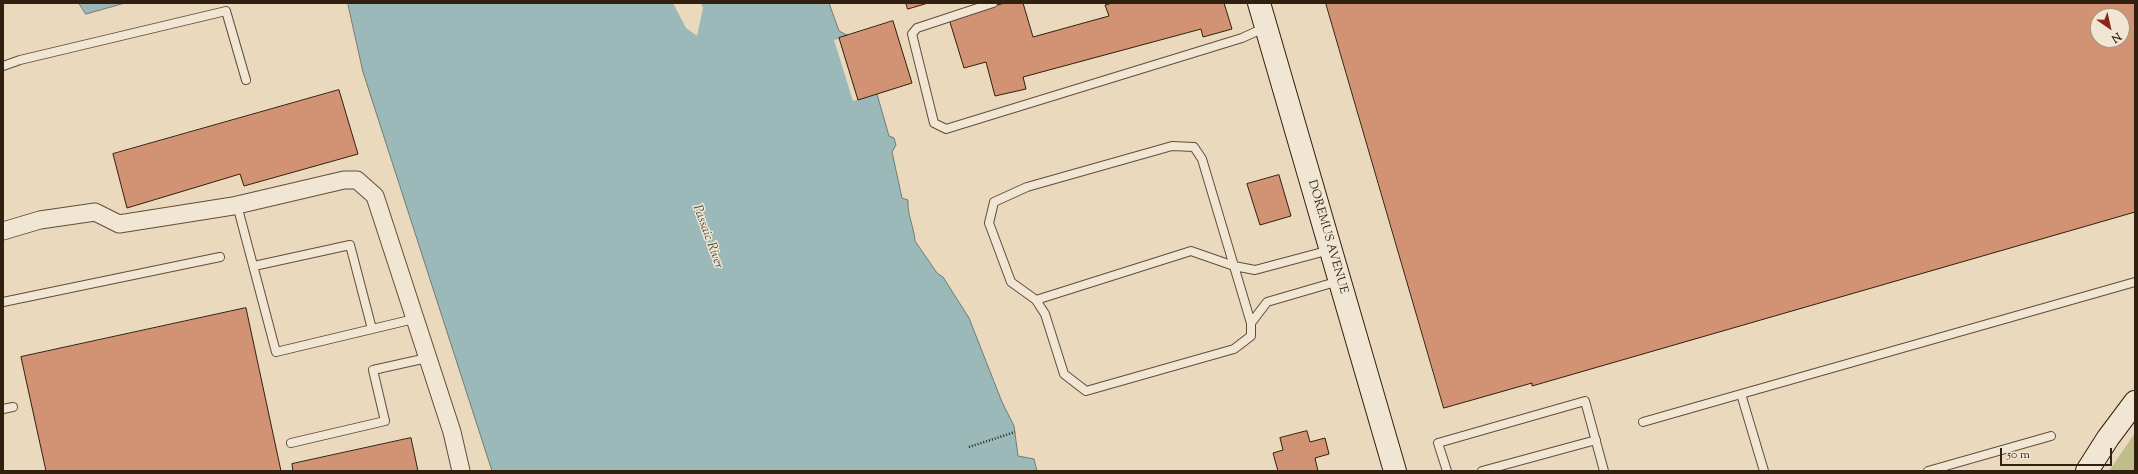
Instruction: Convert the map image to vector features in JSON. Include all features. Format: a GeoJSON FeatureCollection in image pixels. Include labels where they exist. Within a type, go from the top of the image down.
{"type":"FeatureCollection","features":[{"type":"Feature","properties":{"kind":"main road","name":"DOREMUS AVENUE"},"geometry":{"type":"LineString","coordinates":[[1260,3],[1395,471]]}},
{"type":"Feature","properties":{"kind":"main road"},"geometry":{"type":"LineString","coordinates":[[2087,471],[2108,438],[2135,402]]}},
{"type":"Feature","properties":{"kind":"street"},"geometry":{"type":"LineString","coordinates":[[3,231],[40,220],[95,212],[119,224],[237,205],[344,180],[357,180],[375,196],[452,432],[461,471]]}},
{"type":"Feature","properties":{"kind":"lane"},"geometry":{"type":"LineString","coordinates":[[993,3],[917,28],[912,34],[934,123],[946,129],[1242,38],[1266,27]]}},
{"type":"Feature","properties":{"kind":"lane"},"geometry":{"type":"LineString","coordinates":[[3,66],[20,60],[226,11],[246,80]]}},
{"type":"Feature","properties":{"kind":"lane"},"geometry":{"type":"LineString","coordinates":[[1172,146],[1194,147],[1202,159],[1251,323],[1251,336],[1234,349],[1086,391],[1064,374],[1045,314],[1036,300],[1011,282],[989,223],[994,202],[1027,187],[1172,146]]}},
{"type":"Feature","properties":{"kind":"lane"},"geometry":{"type":"LineString","coordinates":[[237,205],[276,352],[414,319]]}},
{"type":"Feature","properties":{"kind":"lane"},"geometry":{"type":"LineString","coordinates":[[254,266],[350,245],[372,329]]}},
{"type":"Feature","properties":{"kind":"lane"},"geometry":{"type":"LineString","coordinates":[[1036,300],[1191,251],[1234,266],[1255,270],[1331,250]]}},
{"type":"Feature","properties":{"kind":"lane"},"geometry":{"type":"LineString","coordinates":[[3,302],[220,257]]}},
{"type":"Feature","properties":{"kind":"lane"},"geometry":{"type":"LineString","coordinates":[[1251,323],[1267,302],[1340,281]]}},
{"type":"Feature","properties":{"kind":"lane"},"geometry":{"type":"LineString","coordinates":[[1643,422],[2135,282]]}},
{"type":"Feature","properties":{"kind":"lane"},"geometry":{"type":"LineString","coordinates":[[291,442],[385,421],[372,370],[427,358]]}},
{"type":"Feature","properties":{"kind":"lane"},"geometry":{"type":"LineString","coordinates":[[1741,394],[1764,471]]}},
{"type":"Feature","properties":{"kind":"lane"},"geometry":{"type":"LineString","coordinates":[[1447,471],[1438,443],[1584,401],[1604,471]]}},
{"type":"Feature","properties":{"kind":"lane"},"geometry":{"type":"LineString","coordinates":[[3,409],[13,406]]}},
{"type":"Feature","properties":{"kind":"lane"},"geometry":{"type":"LineString","coordinates":[[1928,471],[2051,436]]}},
{"type":"Feature","properties":{"kind":"lane"},"geometry":{"type":"LineString","coordinates":[[1482,471],[1596,440]]}},
{"type":"Feature","properties":{"kind":"path"},"geometry":{"type":"LineString","coordinates":[[969,447],[1015,432]]}},
{"type":"Feature","properties":{"kind":"shaded area"},"geometry":{"type":"Polygon","coordinates":[[[2135,433],[2135,471],[2109,471],[2135,433]]]}},
{"type":"Feature","properties":{"kind":"water"},"geometry":{"type":"Polygon","coordinates":[[[79,3],[125,3],[86,14],[79,3]]]}},
{"type":"Feature","properties":{"kind":"water","name":"Passaic River"},"geometry":{"type":"Polygon","coordinates":[[[348,3],[829,3],[839,31],[849,36],[877,94],[889,136],[894,138],[896,145],[892,152],[902,198],[908,200],[915,241],[937,273],[943,277],[969,318],[1002,402],[1014,426],[1018,456],[1034,459],[1037,471],[492,471],[363,72],[348,3]]]}},
{"type":"Feature","properties":{"kind":"pier"},"geometry":{"type":"Polygon","coordinates":[[[673,3],[701,3],[703,8],[697,36],[686,28],[673,3]]]}},
{"type":"Feature","properties":{"kind":"pier"},"geometry":{"type":"Polygon","coordinates":[[[849,36],[877,94],[853,101],[834,40],[849,36]]]}},
{"type":"Feature","properties":{"kind":"building"},"geometry":{"type":"Polygon","coordinates":[[[906,3],[928,3],[908,9],[906,3]]]}},
{"type":"Feature","properties":{"kind":"building"},"geometry":{"type":"Polygon","coordinates":[[[1005,3],[1023,3],[1033,37],[1109,16],[1105,5],[1112,3],[1224,3],[1232,29],[1203,37],[1201,29],[1023,77],[1026,89],[995,96],[986,62],[964,68],[949,19],[1005,3]]]}},
{"type":"Feature","properties":{"kind":"building"},"geometry":{"type":"Polygon","coordinates":[[[1326,3],[2135,3],[2135,212],[1532,386],[1532,383],[1444,408],[1326,3]]]}},
{"type":"Feature","properties":{"kind":"building"},"geometry":{"type":"Polygon","coordinates":[[[893,21],[912,83],[858,100],[839,38],[893,21]]]}},
{"type":"Feature","properties":{"kind":"building"},"geometry":{"type":"Polygon","coordinates":[[[339,90],[358,154],[244,186],[240,174],[127,208],[113,154],[339,90]]]}},
{"type":"Feature","properties":{"kind":"building"},"geometry":{"type":"Polygon","coordinates":[[[1279,175],[1291,216],[1260,225],[1247,184],[1279,175]]]}},
{"type":"Feature","properties":{"kind":"building"},"geometry":{"type":"Polygon","coordinates":[[[246,308],[281,471],[46,471],[21,357],[246,308]]]}},
{"type":"Feature","properties":{"kind":"building"},"geometry":{"type":"Polygon","coordinates":[[[1307,431],[1310,442],[1325,438],[1329,454],[1315,458],[1318,471],[1278,471],[1273,453],[1283,450],[1280,438],[1307,431]]]}},
{"type":"Feature","properties":{"kind":"building"},"geometry":{"type":"Polygon","coordinates":[[[411,438],[418,471],[293,471],[292,464],[411,438]]]}}]}
